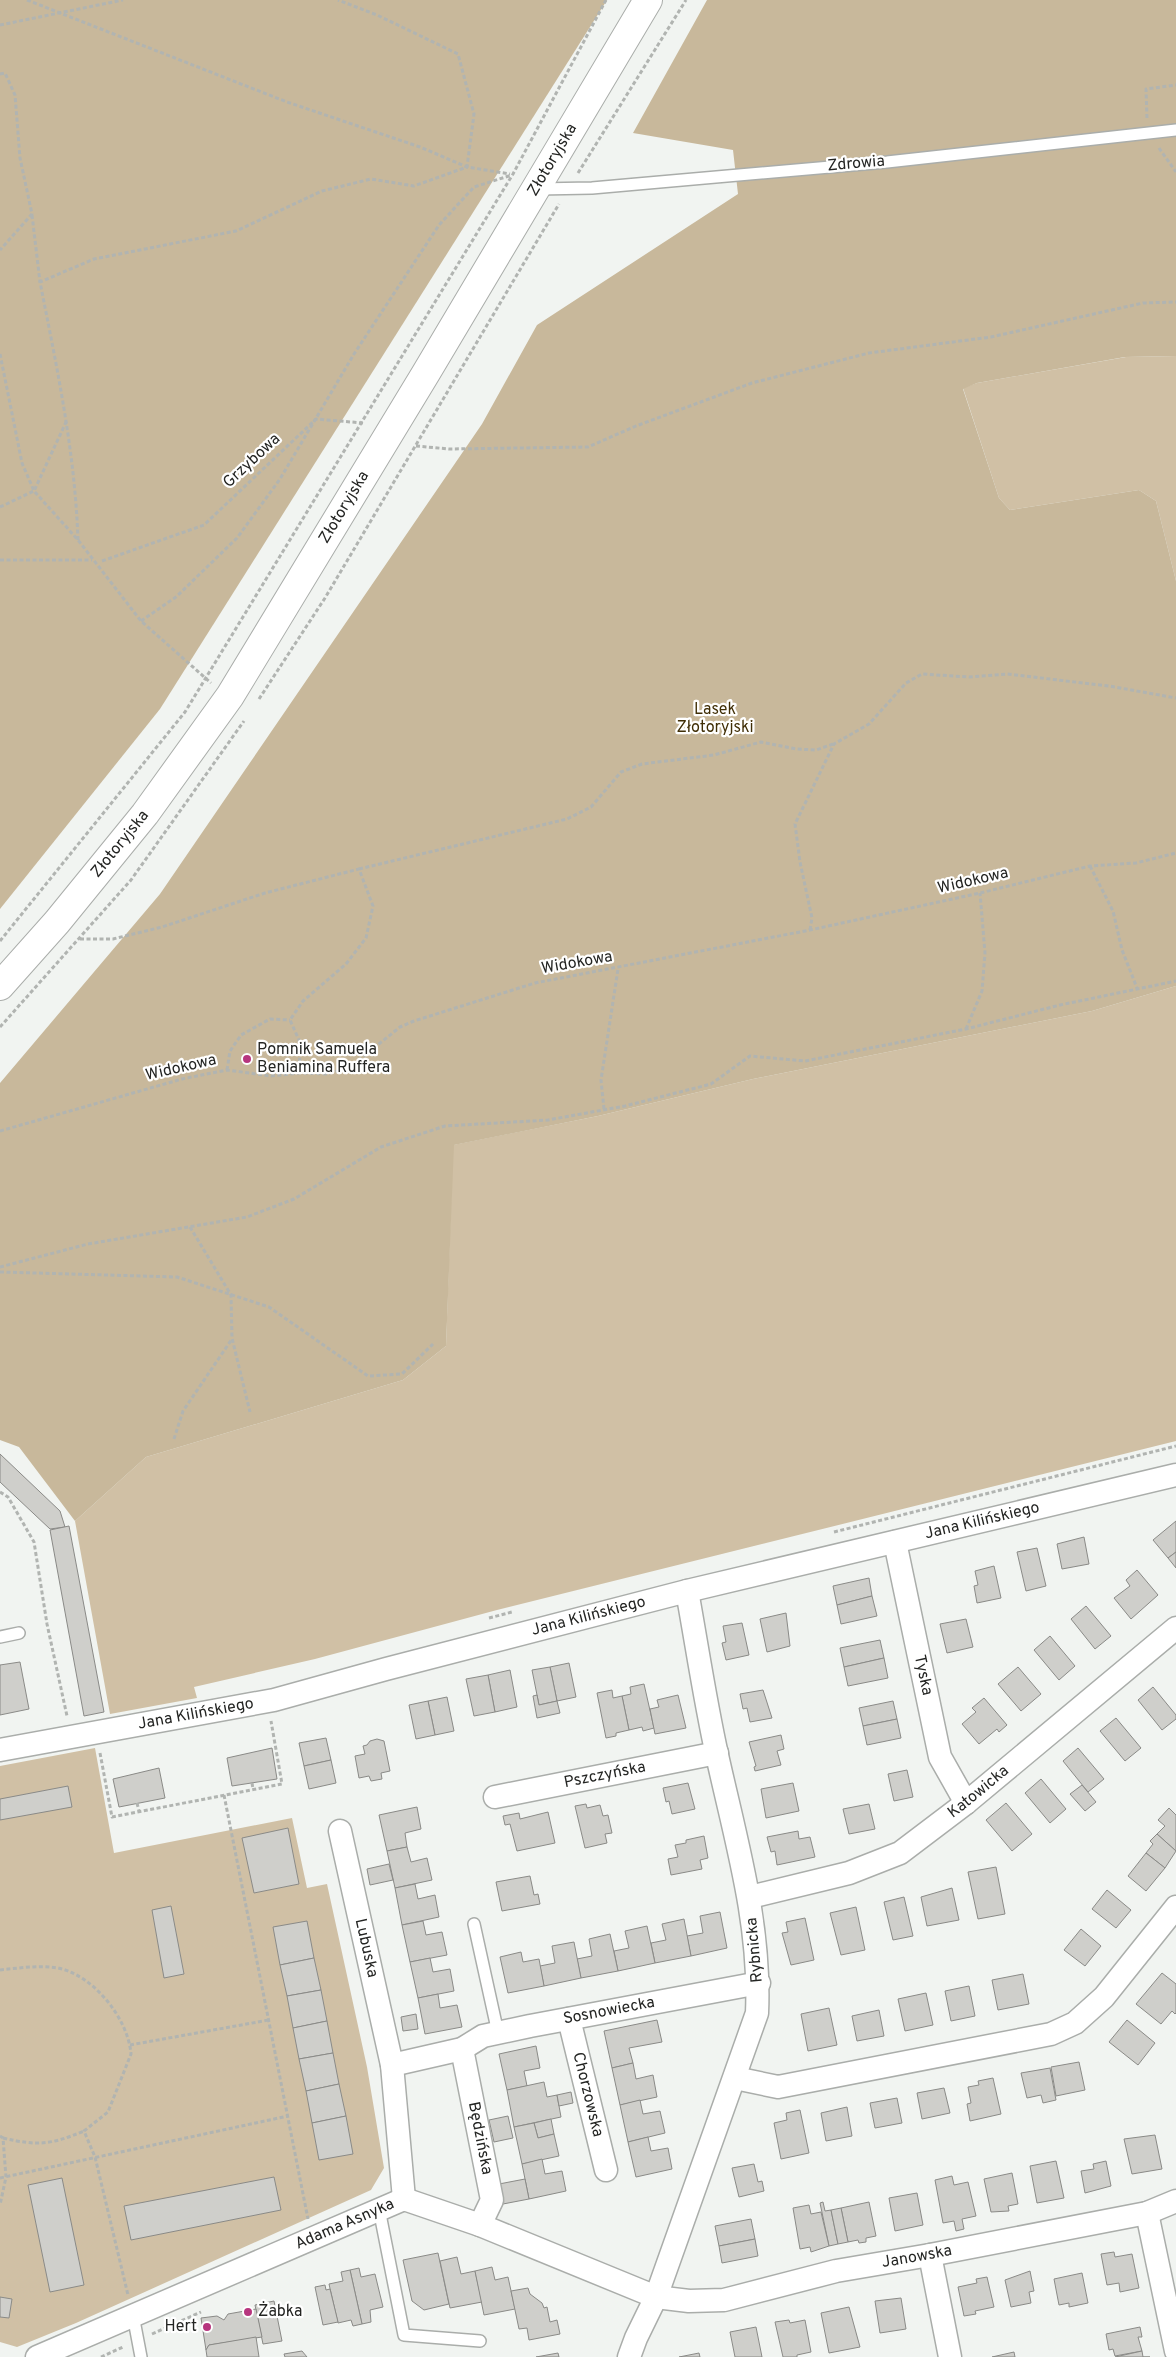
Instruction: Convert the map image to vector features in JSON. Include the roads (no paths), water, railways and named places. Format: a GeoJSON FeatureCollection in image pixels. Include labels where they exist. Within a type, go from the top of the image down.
{"type":"FeatureCollection","features":[{"type":"Feature","properties":{"kind":"street","name":"Złotoryjska"},"geometry":{"type":"LineString","coordinates":[[0,986],[57,922],[145,814],[230,696],[648,0]]}},
{"type":"Feature","properties":{"kind":"street","name":"Jana Kilińskiego"},"geometry":{"type":"LineString","coordinates":[[0,1750],[267,1701],[687,1592],[1176,1475]]}},
{"type":"Feature","properties":{"kind":"street","name":"Tyska"},"geometry":{"type":"LineString","coordinates":[[895,1542],[940,1758],[966,1803]]}},
{"type":"Feature","properties":{"kind":"street","name":"Rybnicka"},"geometry":{"type":"LineString","coordinates":[[630,2357],[636,2338],[656,2297],[758,2013],[759,1983],[750,1897],[717,1753],[687,1592]]}},
{"type":"Feature","properties":{"kind":"street","name":"Katowicka"},"geometry":{"type":"LineString","coordinates":[[750,1897],[849,1873],[900,1853],[966,1803],[1176,1628]]}},
{"type":"Feature","properties":{"kind":"street","name":"Pszczyńska"},"geometry":{"type":"LineString","coordinates":[[495,1797],[717,1753]]}},
{"type":"Feature","properties":{"kind":"street","name":"Lubuska"},"geometry":{"type":"LineString","coordinates":[[340,1831],[392,2065],[404,2199]]}},
{"type":"Feature","properties":{"kind":"street"},"geometry":{"type":"LineString","coordinates":[[735,2078],[778,2087],[1051,2034],[1075,2023],[1104,1997],[1176,1907]]}},
{"type":"Feature","properties":{"kind":"street","name":"Sosnowiecka"},"geometry":{"type":"LineString","coordinates":[[462,2050],[483,2036],[759,1983]]}},
{"type":"Feature","properties":{"kind":"street","name":"Chorzowska"},"geometry":{"type":"LineString","coordinates":[[569,2019],[606,2170]]}},
{"type":"Feature","properties":{"kind":"street"},"geometry":{"type":"LineString","coordinates":[[392,2065],[462,2050]]}},
{"type":"Feature","properties":{"kind":"street","name":"Będzińska"},"geometry":{"type":"LineString","coordinates":[[462,2050],[492,2200],[480,2225]]}},
{"type":"Feature","properties":{"kind":"street","name":"Adama Asnyka"},"geometry":{"type":"LineString","coordinates":[[37,2357],[404,2199],[480,2225],[656,2297]]}},
{"type":"Feature","properties":{"kind":"street","name":"Janowska"},"geometry":{"type":"LineString","coordinates":[[656,2297],[689,2301],[724,2300],[836,2271],[930,2255],[1147,2213],[1176,2201]]}},
{"type":"Feature","properties":{"kind":"street"},"geometry":{"type":"LineString","coordinates":[[1147,2213],[1176,2351]]}},
{"type":"Feature","properties":{"kind":"street"},"geometry":{"type":"LineString","coordinates":[[930,2255],[950,2357]]}},
{"type":"Feature","properties":{"kind":"lane","name":"Zdrowia"},"geometry":{"type":"LineString","coordinates":[[536,189],[592,188],[887,162],[1176,130]]}},
{"type":"Feature","properties":{"kind":"lane"},"geometry":{"type":"LineString","coordinates":[[0,1637],[18,1633]]}},
{"type":"Feature","properties":{"kind":"lane"},"geometry":{"type":"LineString","coordinates":[[474,1924],[498,2033]]}},
{"type":"Feature","properties":{"kind":"lane"},"geometry":{"type":"LineString","coordinates":[[379,2209],[404,2335],[480,2340]]}},
{"type":"Feature","properties":{"kind":"lane"},"geometry":{"type":"LineString","coordinates":[[133,2315],[141,2357]]}},
{"type":"Feature","properties":{"kind":"place","name":"Pomnik Samuela Beniamina Ruffera"},"geometry":{"type":"Point","coordinates":[247,1059]}},
{"type":"Feature","properties":{"kind":"place","name":"Żabka"},"geometry":{"type":"Point","coordinates":[248,2312]}},
{"type":"Feature","properties":{"kind":"place","name":"Hert"},"geometry":{"type":"Point","coordinates":[207,2327]}},
{"type":"Feature","properties":{"kind":"park label","name":"Lasek Złotoryjski"},"geometry":{"type":"Point","coordinates":[715,719]}}]}
